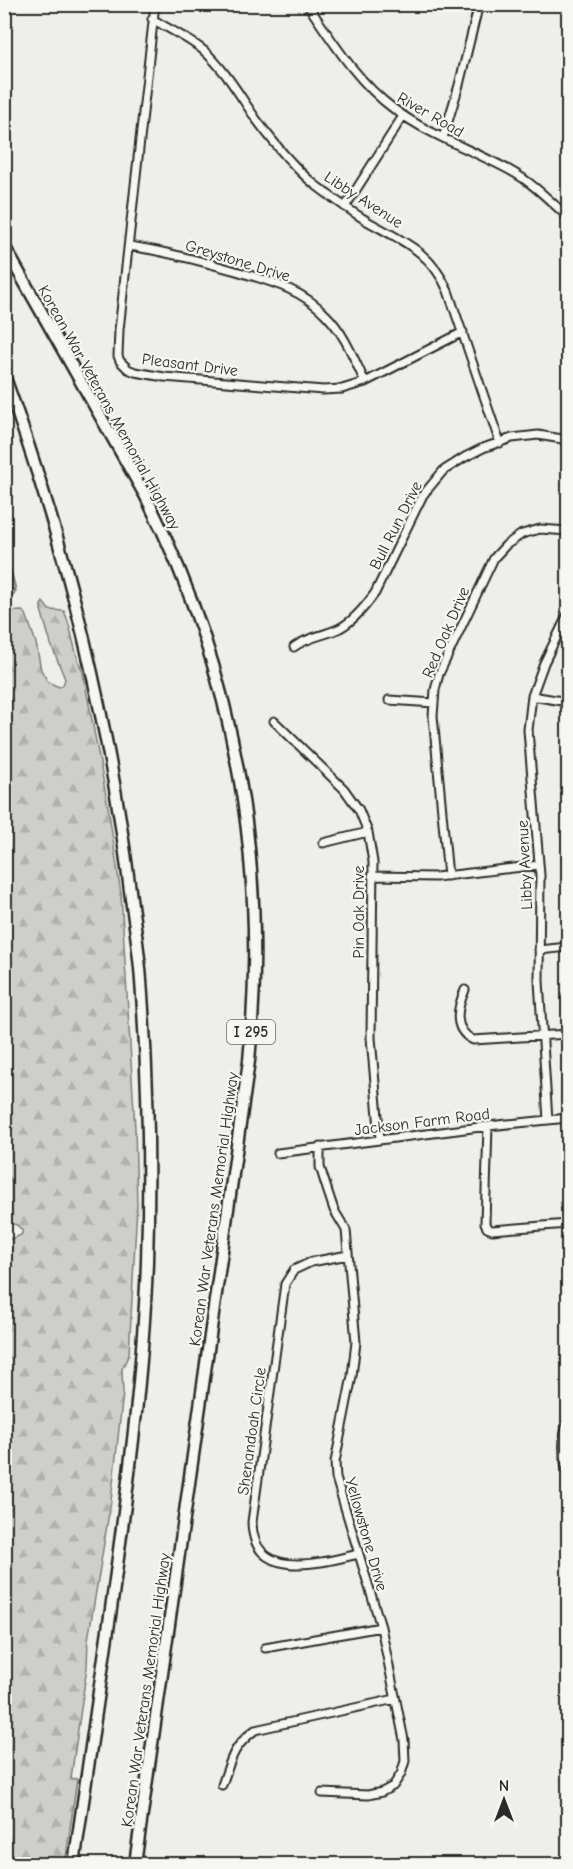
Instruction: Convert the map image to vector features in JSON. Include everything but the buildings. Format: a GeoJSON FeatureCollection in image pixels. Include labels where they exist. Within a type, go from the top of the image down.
{"type":"FeatureCollection","features":[{"type":"Feature","properties":{"kind":"highway","name":"Korean War Veterans Memorial Highway"},"geometry":{"type":"LineString","coordinates":[[4,246],[144,495],[168,544],[194,609],[220,689],[232,737],[247,825],[253,890],[255,969],[249,1061],[135,1864]]}},
{"type":"Feature","properties":{"kind":"highway"},"geometry":{"type":"LineString","coordinates":[[4,375],[46,496],[81,621],[120,818],[141,980],[148,1150],[147,1262],[143,1341],[132,1458],[74,1864]]}},
{"type":"Feature","properties":{"kind":"street","name":"Pleasant Drive"},"geometry":{"type":"LineString","coordinates":[[155,4],[119,330],[118,356],[120,361],[128,369],[164,377],[309,390],[342,389],[365,382],[463,332]]}},
{"type":"Feature","properties":{"kind":"street","name":"River Road"},"geometry":{"type":"LineString","coordinates":[[307,4],[344,58],[379,97],[403,116],[516,174],[568,217]]}},
{"type":"Feature","properties":{"kind":"street"},"geometry":{"type":"LineString","coordinates":[[443,138],[459,86],[479,4]]}},
{"type":"Feature","properties":{"kind":"street","name":"Libby Avenue"},"geometry":{"type":"LineString","coordinates":[[152,19],[204,51],[228,78],[257,120],[297,168],[313,183],[345,207],[415,248],[433,264],[448,291],[500,443]]}},
{"type":"Feature","properties":{"kind":"street"},"geometry":{"type":"LineString","coordinates":[[345,207],[403,116]]}},
{"type":"Feature","properties":{"kind":"street","name":"Greystone Drive"},"geometry":{"type":"LineString","coordinates":[[129,246],[220,266],[274,283],[302,296],[315,304],[334,323],[345,339],[365,382]]}},
{"type":"Feature","properties":{"kind":"street","name":"Bull Run Drive"},"geometry":{"type":"LineString","coordinates":[[294,647],[305,640],[339,629],[359,613],[375,593],[423,495],[453,463],[483,448],[512,438],[538,435],[568,440]]}},
{"type":"Feature","properties":{"kind":"street","name":"Red Oak Drive"},"geometry":{"type":"LineString","coordinates":[[448,876],[433,716],[439,674],[494,558],[506,545],[522,534],[540,530],[568,531]]}},
{"type":"Feature","properties":{"kind":"street","name":"Libby Avenue"},"geometry":{"type":"LineString","coordinates":[[548,1120],[542,1036],[539,865],[528,750],[529,711],[544,663],[567,616]]}},
{"type":"Feature","properties":{"kind":"street"},"geometry":{"type":"LineString","coordinates":[[532,696],[568,702]]}},
{"type":"Feature","properties":{"kind":"street"},"geometry":{"type":"LineString","coordinates":[[389,700],[434,703]]}},
{"type":"Feature","properties":{"kind":"street","name":"Pin Oak Drive"},"geometry":{"type":"LineString","coordinates":[[274,721],[344,789],[359,810],[368,832],[372,876],[371,1038],[380,1139]]}},
{"type":"Feature","properties":{"kind":"street"},"geometry":{"type":"LineString","coordinates":[[322,843],[368,832]]}},
{"type":"Feature","properties":{"kind":"street"},"geometry":{"type":"LineString","coordinates":[[372,876],[448,876],[539,865]]}},
{"type":"Feature","properties":{"kind":"street"},"geometry":{"type":"LineString","coordinates":[[539,950],[568,947]]}},
{"type":"Feature","properties":{"kind":"street"},"geometry":{"type":"LineString","coordinates":[[465,990],[457,1016],[460,1029],[467,1037],[475,1041],[568,1034]]}},
{"type":"Feature","properties":{"kind":"street","name":"Jackson Farm Road"},"geometry":{"type":"LineString","coordinates":[[279,1153],[568,1118]]}},
{"type":"Feature","properties":{"kind":"street"},"geometry":{"type":"LineString","coordinates":[[488,1126],[485,1226],[492,1230],[568,1224]]}},
{"type":"Feature","properties":{"kind":"street","name":"Yellowstone Drive"},"geometry":{"type":"LineString","coordinates":[[320,1147],[321,1167],[334,1210],[346,1230],[356,1342],[352,1376],[335,1462],[336,1478],[381,1627],[404,1740],[405,1761],[401,1774],[393,1786],[382,1792],[368,1795],[322,1793]]}},
{"type":"Feature","properties":{"kind":"street","name":"Shenandoah Circle"},"geometry":{"type":"LineString","coordinates":[[348,1255],[311,1262],[294,1270],[285,1284],[252,1533],[255,1544],[265,1556],[286,1564],[329,1561],[358,1554]]}},
{"type":"Feature","properties":{"kind":"street"},"geometry":{"type":"LineString","coordinates":[[568,1420],[563,1451],[568,1473]]}},
{"type":"Feature","properties":{"kind":"street"},"geometry":{"type":"LineString","coordinates":[[265,1648],[381,1627]]}},
{"type":"Feature","properties":{"kind":"street"},"geometry":{"type":"LineString","coordinates":[[222,1785],[235,1749],[242,1739],[255,1730],[395,1700]]}},
{"type":"Feature","properties":{"kind":"green space"},"geometry":{"type":"Polygon","coordinates":[[[43,602],[49,610],[64,611],[67,618],[83,672],[108,806],[121,894],[135,1128],[137,1205],[129,1354],[122,1369],[123,1393],[111,1501],[88,1640],[87,1667],[71,1778],[77,1779],[65,1864],[5,1864],[4,1241],[19,1236],[22,1230],[17,1225],[4,1222],[4,612],[22,611],[26,614],[36,643],[41,670],[48,682],[59,687],[63,685],[65,679],[41,610],[43,602]]]}},
{"type":"Feature","properties":{"kind":"shaded area"},"geometry":{"type":"Polygon","coordinates":[[[5,557],[9,563],[16,590],[14,595],[5,600],[5,557]]]}}]}
